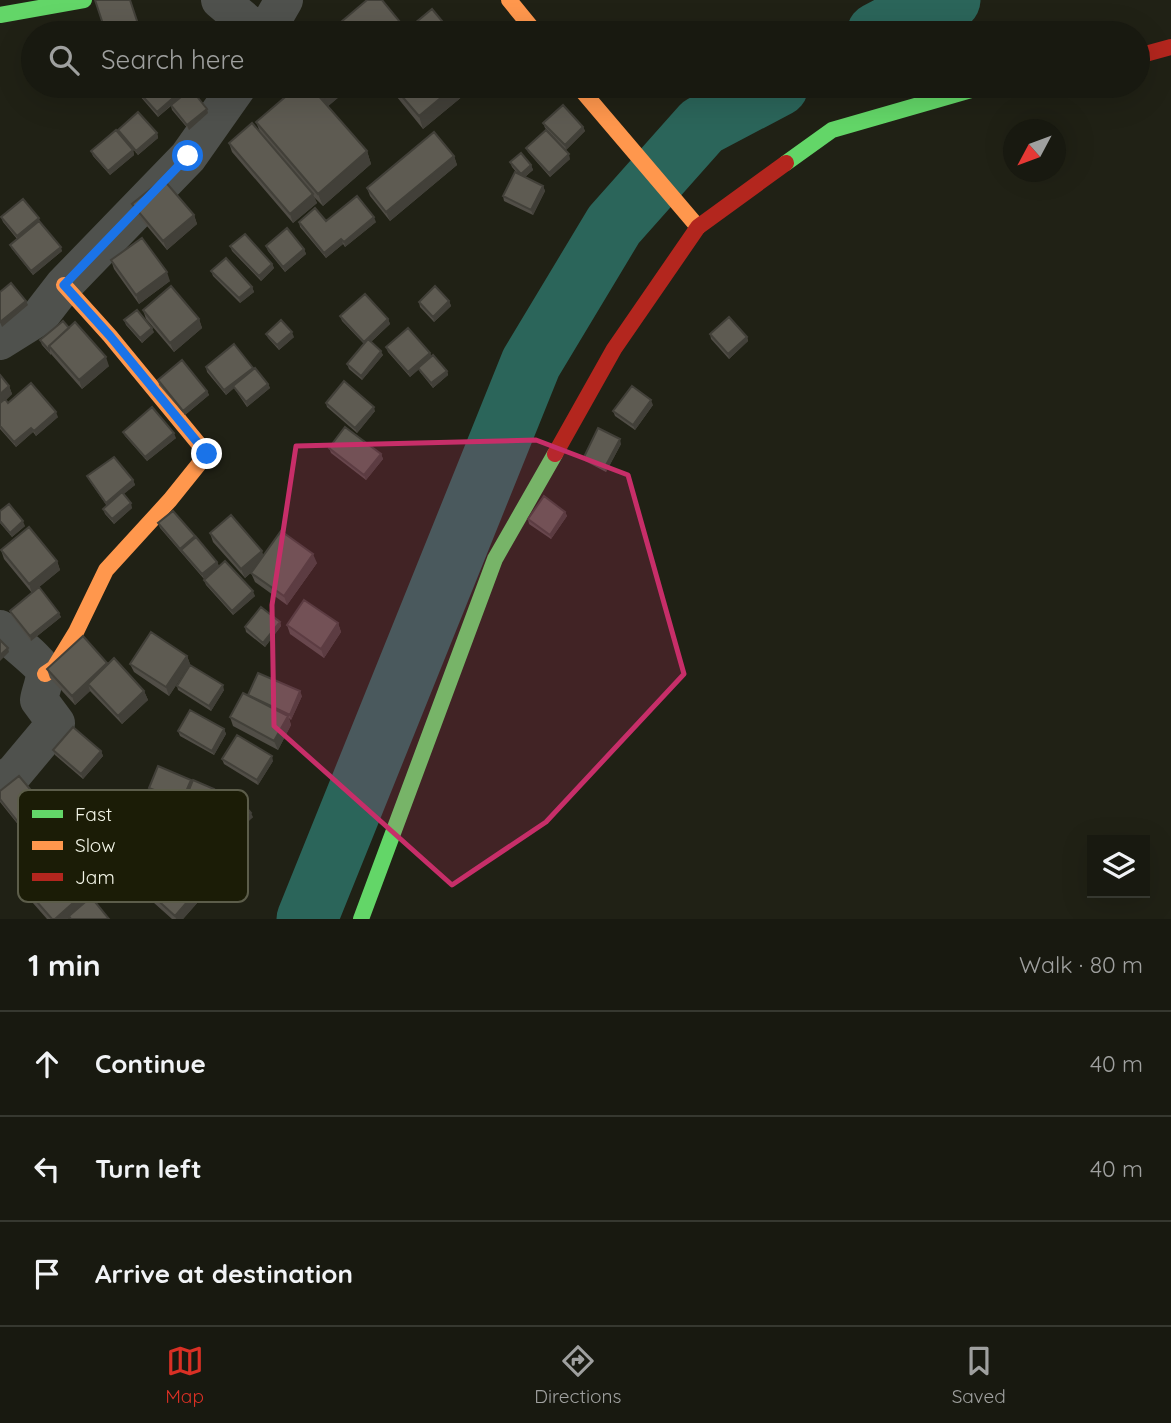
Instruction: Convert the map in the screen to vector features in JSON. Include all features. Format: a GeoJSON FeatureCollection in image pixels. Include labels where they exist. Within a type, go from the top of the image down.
{"type":"FeatureCollection","features":[{"type":"Feature","properties":{"kind":"street"},"geometry":{"type":"LineString","coordinates":[[0,15],[84,0]]}},
{"type":"Feature","properties":{"kind":"street"},"geometry":{"type":"LineString","coordinates":[[220,0],[245,21]]}},
{"type":"Feature","properties":{"kind":"street"},"geometry":{"type":"LineString","coordinates":[[272,21],[284,0]]}},
{"type":"Feature","properties":{"kind":"street"},"geometry":{"type":"LineString","coordinates":[[509,0],[526,21]]}},
{"type":"Feature","properties":{"kind":"street"},"geometry":{"type":"LineString","coordinates":[[1150,53],[1171,47]]}},
{"type":"Feature","properties":{"kind":"street"},"geometry":{"type":"LineString","coordinates":[[0,341],[40,316],[64,285],[188,156],[229,98]]}},
{"type":"Feature","properties":{"kind":"street"},"geometry":{"type":"LineString","coordinates":[[588,98],[698,227]]}},
{"type":"Feature","properties":{"kind":"street"},"geometry":{"type":"LineString","coordinates":[[361,919],[495,559],[614,349],[698,227],[832,130],[943,98]]}},
{"type":"Feature","properties":{"kind":"street"},"geometry":{"type":"LineString","coordinates":[[0,783],[15,772],[56,723],[38,700],[45,674],[54,668],[76,632],[106,570],[170,500],[207,454],[110,336],[64,285]]}},
{"type":"Feature","properties":{"kind":"street"},"geometry":{"type":"LineString","coordinates":[[0,629],[26,654],[38,661],[45,674]]}},
{"type":"Feature","properties":{"kind":"highlighted area"},"geometry":{"type":"Polygon","coordinates":[[[536,440],[628,475],[684,674],[546,822],[452,885],[274,726],[272,605],[296,446],[536,440]]]}},
{"type":"Feature","properties":{"kind":"building"},"geometry":{"type":"Polygon","coordinates":[[[95,0],[130,0],[137,21],[102,21],[95,0]]]}},
{"type":"Feature","properties":{"kind":"building"},"geometry":{"type":"Polygon","coordinates":[[[367,0],[382,0],[399,21],[342,21],[367,0]]]}},
{"type":"Feature","properties":{"kind":"building"},"geometry":{"type":"Polygon","coordinates":[[[432,9],[442,21],[418,21],[432,9]]]}},
{"type":"Feature","properties":{"kind":"building"},"geometry":{"type":"Polygon","coordinates":[[[144,98],[173,98],[157,112],[144,98]]]}},
{"type":"Feature","properties":{"kind":"building"},"geometry":{"type":"Polygon","coordinates":[[[180,98],[198,98],[207,109],[187,125],[171,105],[180,98]]]}},
{"type":"Feature","properties":{"kind":"building"},"geometry":{"type":"Polygon","coordinates":[[[284,98],[321,98],[367,151],[318,194],[256,122],[284,98]]]}},
{"type":"Feature","properties":{"kind":"building"},"geometry":{"type":"Polygon","coordinates":[[[403,98],[441,98],[419,116],[403,98]]]}},
{"type":"Feature","properties":{"kind":"building"},"geometry":{"type":"Polygon","coordinates":[[[563,105],[583,127],[565,145],[543,123],[563,105]]]}},
{"type":"Feature","properties":{"kind":"building"},"geometry":{"type":"Polygon","coordinates":[[[138,112],[157,133],[136,151],[118,130],[138,112]]]}},
{"type":"Feature","properties":{"kind":"building"},"geometry":{"type":"Polygon","coordinates":[[[252,123],[313,194],[290,214],[229,143],[252,123]]]}},
{"type":"Feature","properties":{"kind":"building"},"geometry":{"type":"Polygon","coordinates":[[[116,130],[133,150],[108,171],[91,151],[116,130]]]}},
{"type":"Feature","properties":{"kind":"building"},"geometry":{"type":"Polygon","coordinates":[[[546,130],[569,154],[549,173],[526,148],[546,130]]]}},
{"type":"Feature","properties":{"kind":"building"},"geometry":{"type":"Polygon","coordinates":[[[434,132],[454,156],[386,212],[367,188],[434,132]]]}},
{"type":"Feature","properties":{"kind":"building"},"geometry":{"type":"Polygon","coordinates":[[[521,153],[531,165],[521,174],[510,162],[521,153]]]}},
{"type":"Feature","properties":{"kind":"building"},"geometry":{"type":"Polygon","coordinates":[[[515,172],[543,186],[531,210],[503,196],[515,172]]]}},
{"type":"Feature","properties":{"kind":"building"},"geometry":{"type":"Polygon","coordinates":[[[163,179],[194,215],[163,241],[132,204],[163,179]]]}},
{"type":"Feature","properties":{"kind":"building"},"geometry":{"type":"Polygon","coordinates":[[[357,196],[374,217],[344,242],[341,239],[324,253],[299,222],[315,208],[326,221],[357,196]]]}},
{"type":"Feature","properties":{"kind":"building"},"geometry":{"type":"Polygon","coordinates":[[[23,199],[39,218],[17,236],[1,217],[23,199]]]}},
{"type":"Feature","properties":{"kind":"building"},"geometry":{"type":"Polygon","coordinates":[[[39,221],[61,247],[31,271],[10,245],[39,221]]]}},
{"type":"Feature","properties":{"kind":"building"},"geometry":{"type":"Polygon","coordinates":[[[287,228],[304,249],[283,267],[266,246],[287,228]]]}},
{"type":"Feature","properties":{"kind":"building"},"geometry":{"type":"Polygon","coordinates":[[[245,234],[272,264],[259,276],[230,246],[245,234]]]}},
{"type":"Feature","properties":{"kind":"building"},"geometry":{"type":"Polygon","coordinates":[[[142,238],[167,272],[136,295],[111,260],[142,238]]]}},
{"type":"Feature","properties":{"kind":"building"},"geometry":{"type":"Polygon","coordinates":[[[226,258],[252,287],[239,298],[211,271],[226,258]]]}},
{"type":"Feature","properties":{"kind":"building"},"geometry":{"type":"Polygon","coordinates":[[[11,283],[26,301],[0,322],[0,292],[11,283]]]}},
{"type":"Feature","properties":{"kind":"building"},"geometry":{"type":"Polygon","coordinates":[[[171,286],[199,319],[170,343],[143,310],[171,286]]]}},
{"type":"Feature","properties":{"kind":"building"},"geometry":{"type":"Polygon","coordinates":[[[435,286],[449,301],[433,317],[419,302],[435,286]]]}},
{"type":"Feature","properties":{"kind":"building"},"geometry":{"type":"Polygon","coordinates":[[[365,294],[388,319],[364,342],[340,316],[365,294]]]}},
{"type":"Feature","properties":{"kind":"building"},"geometry":{"type":"Polygon","coordinates":[[[137,310],[152,328],[140,338],[124,320],[137,310]]]}},
{"type":"Feature","properties":{"kind":"building"},"geometry":{"type":"Polygon","coordinates":[[[729,317],[747,337],[728,354],[710,334],[729,317]]]}},
{"type":"Feature","properties":{"kind":"building"},"geometry":{"type":"Polygon","coordinates":[[[281,320],[292,332],[277,345],[266,334],[281,320]]]}},
{"type":"Feature","properties":{"kind":"building"},"geometry":{"type":"Polygon","coordinates":[[[63,321],[69,328],[49,346],[49,350],[40,340],[63,321]]]}},
{"type":"Feature","properties":{"kind":"building"},"geometry":{"type":"Polygon","coordinates":[[[75,322],[106,357],[79,380],[49,346],[75,322]]]}},
{"type":"Feature","properties":{"kind":"building"},"geometry":{"type":"Polygon","coordinates":[[[408,328],[430,353],[408,372],[386,347],[408,328]]]}},
{"type":"Feature","properties":{"kind":"building"},"geometry":{"type":"Polygon","coordinates":[[[368,339],[381,351],[361,376],[347,364],[368,339]]]}},
{"type":"Feature","properties":{"kind":"building"},"geometry":{"type":"Polygon","coordinates":[[[234,344],[253,368],[224,390],[206,367],[234,344]]]}},
{"type":"Feature","properties":{"kind":"building"},"geometry":{"type":"Polygon","coordinates":[[[433,355],[447,371],[431,383],[418,368],[433,355]]]}},
{"type":"Feature","properties":{"kind":"building"},"geometry":{"type":"Polygon","coordinates":[[[182,360],[207,391],[183,411],[158,380],[182,360]]]}},
{"type":"Feature","properties":{"kind":"building"},"geometry":{"type":"Polygon","coordinates":[[[255,368],[268,384],[246,402],[233,386],[255,368]]]}},
{"type":"Feature","properties":{"kind":"building"},"geometry":{"type":"Polygon","coordinates":[[[0,375],[9,386],[0,394],[0,375]]]}},
{"type":"Feature","properties":{"kind":"building"},"geometry":{"type":"Polygon","coordinates":[[[344,381],[374,407],[355,428],[326,403],[344,381]]]}},
{"type":"Feature","properties":{"kind":"building"},"geometry":{"type":"Polygon","coordinates":[[[31,383],[56,412],[34,431],[31,428],[14,442],[0,426],[0,403],[5,399],[8,403],[31,383]]]}},
{"type":"Feature","properties":{"kind":"building"},"geometry":{"type":"Polygon","coordinates":[[[632,386],[651,400],[633,425],[613,411],[632,386]]]}},
{"type":"Feature","properties":{"kind":"building"},"geometry":{"type":"Polygon","coordinates":[[[152,407],[174,433],[145,457],[123,432],[152,407]]]}},
{"type":"Feature","properties":{"kind":"building"},"geometry":{"type":"Polygon","coordinates":[[[345,427],[381,454],[364,475],[329,448],[345,427]]]}},
{"type":"Feature","properties":{"kind":"building"},"geometry":{"type":"Polygon","coordinates":[[[598,428],[620,439],[605,467],[584,457],[598,428]]]}},
{"type":"Feature","properties":{"kind":"building"},"geometry":{"type":"Polygon","coordinates":[[[114,457],[133,480],[106,503],[87,476],[114,457]]]}},
{"type":"Feature","properties":{"kind":"building"},"geometry":{"type":"Polygon","coordinates":[[[122,492],[131,503],[112,519],[103,509],[122,492]]]}},
{"type":"Feature","properties":{"kind":"building"},"geometry":{"type":"Polygon","coordinates":[[[544,496],[565,512],[550,535],[528,519],[544,496]]]}},
{"type":"Feature","properties":{"kind":"building"},"geometry":{"type":"Polygon","coordinates":[[[9,504],[23,521],[10,533],[0,521],[0,511],[9,504]]]}},
{"type":"Feature","properties":{"kind":"building"},"geometry":{"type":"Polygon","coordinates":[[[173,511],[195,536],[180,549],[158,523],[173,511]]]}},
{"type":"Feature","properties":{"kind":"building"},"geometry":{"type":"Polygon","coordinates":[[[231,515],[262,551],[241,569],[210,533],[231,515]]]}},
{"type":"Feature","properties":{"kind":"building"},"geometry":{"type":"Polygon","coordinates":[[[29,527],[57,561],[29,584],[1,550],[29,527]]]}},
{"type":"Feature","properties":{"kind":"building"},"geometry":{"type":"Polygon","coordinates":[[[281,531],[313,554],[284,596],[251,573],[281,531]]]}},
{"type":"Feature","properties":{"kind":"building"},"geometry":{"type":"Polygon","coordinates":[[[196,537],[217,562],[202,574],[181,550],[196,537]]]}},
{"type":"Feature","properties":{"kind":"building"},"geometry":{"type":"Polygon","coordinates":[[[225,561],[253,591],[232,611],[204,580],[225,561]]]}},
{"type":"Feature","properties":{"kind":"building"},"geometry":{"type":"Polygon","coordinates":[[[39,587],[59,613],[30,636],[10,611],[39,587]]]}},
{"type":"Feature","properties":{"kind":"building"},"geometry":{"type":"Polygon","coordinates":[[[304,600],[338,623],[321,649],[287,625],[304,600]]]}},
{"type":"Feature","properties":{"kind":"building"},"geometry":{"type":"Polygon","coordinates":[[[261,607],[280,622],[263,643],[245,627],[261,607]]]}},
{"type":"Feature","properties":{"kind":"building"},"geometry":{"type":"Polygon","coordinates":[[[151,632],[187,656],[166,687],[130,664],[151,632]]]}},
{"type":"Feature","properties":{"kind":"building"},"geometry":{"type":"Polygon","coordinates":[[[83,636],[107,663],[72,696],[47,669],[83,636]]]}},
{"type":"Feature","properties":{"kind":"building"},"geometry":{"type":"Polygon","coordinates":[[[0,640],[8,648],[0,655],[0,640]]]}},
{"type":"Feature","properties":{"kind":"building"},"geometry":{"type":"Polygon","coordinates":[[[114,658],[144,691],[118,716],[88,684],[114,658]]]}},
{"type":"Feature","properties":{"kind":"building"},"geometry":{"type":"Polygon","coordinates":[[[190,665],[223,685],[209,706],[177,686],[190,665]]]}},
{"type":"Feature","properties":{"kind":"building"},"geometry":{"type":"Polygon","coordinates":[[[258,673],[300,691],[290,715],[248,695],[258,673]]]}},
{"type":"Feature","properties":{"kind":"building"},"geometry":{"type":"Polygon","coordinates":[[[243,693],[288,716],[274,741],[230,717],[243,693]]]}},
{"type":"Feature","properties":{"kind":"building"},"geometry":{"type":"Polygon","coordinates":[[[190,710],[224,729],[212,751],[178,731],[190,710]]]}},
{"type":"Feature","properties":{"kind":"building"},"geometry":{"type":"Polygon","coordinates":[[[73,727],[101,751],[81,774],[53,750],[73,727]]]}},
{"type":"Feature","properties":{"kind":"building"},"geometry":{"type":"Polygon","coordinates":[[[237,735],[272,756],[257,780],[222,759],[237,735]]]}},
{"type":"Feature","properties":{"kind":"building"},"geometry":{"type":"Polygon","coordinates":[[[158,766],[191,780],[187,790],[149,788],[158,766]]]}},
{"type":"Feature","properties":{"kind":"building"},"geometry":{"type":"Polygon","coordinates":[[[19,776],[31,790],[18,790],[18,822],[0,799],[0,791],[19,776]]]}},
{"type":"Feature","properties":{"kind":"building"},"geometry":{"type":"Polygon","coordinates":[[[193,780],[214,789],[214,790],[189,790],[193,780]]]}},
{"type":"Feature","properties":{"kind":"building"},"geometry":{"type":"Polygon","coordinates":[[[37,902],[74,902],[55,919],[37,902]]]}},
{"type":"Feature","properties":{"kind":"building"},"geometry":{"type":"Polygon","coordinates":[[[85,902],[95,902],[109,919],[71,919],[69,916],[85,902]]]}},
{"type":"Feature","properties":{"kind":"building"},"geometry":{"type":"Polygon","coordinates":[[[160,902],[187,902],[175,916],[160,902]]]}},
{"type":"Feature","properties":{"kind":"waterway"},"geometry":{"type":"LineString","coordinates":[[900,21],[950,0]]}},
{"type":"Feature","properties":{"kind":"waterway"},"geometry":{"type":"LineString","coordinates":[[307,919],[531,363],[614,225],[702,126],[755,98]]}},
{"type":"Feature","properties":{"kind":"traffic: fast"},"geometry":{"type":"LineString","coordinates":[[0,15],[84,0]]}},
{"type":"Feature","properties":{"kind":"traffic: fast"},"geometry":{"type":"LineString","coordinates":[[786,163],[832,130],[943,98]]}},
{"type":"Feature","properties":{"kind":"traffic: fast"},"geometry":{"type":"LineString","coordinates":[[361,919],[495,559],[555,454]]}},
{"type":"Feature","properties":{"kind":"traffic: slow"},"geometry":{"type":"LineString","coordinates":[[509,0],[526,21]]}},
{"type":"Feature","properties":{"kind":"traffic: slow"},"geometry":{"type":"LineString","coordinates":[[588,98],[698,227]]}},
{"type":"Feature","properties":{"kind":"traffic: slow"},"geometry":{"type":"LineString","coordinates":[[45,674],[54,668],[76,632],[106,570],[170,500],[207,454],[110,336],[64,285]]}},
{"type":"Feature","properties":{"kind":"traffic: jam"},"geometry":{"type":"LineString","coordinates":[[1150,53],[1171,47]]}},
{"type":"Feature","properties":{"kind":"traffic: jam"},"geometry":{"type":"LineString","coordinates":[[555,454],[614,349],[698,227],[786,163]]}},
{"type":"Feature","properties":{"kind":"route"},"geometry":{"type":"LineString","coordinates":[[188,156],[64,285],[110,336],[207,454]]}}]}
